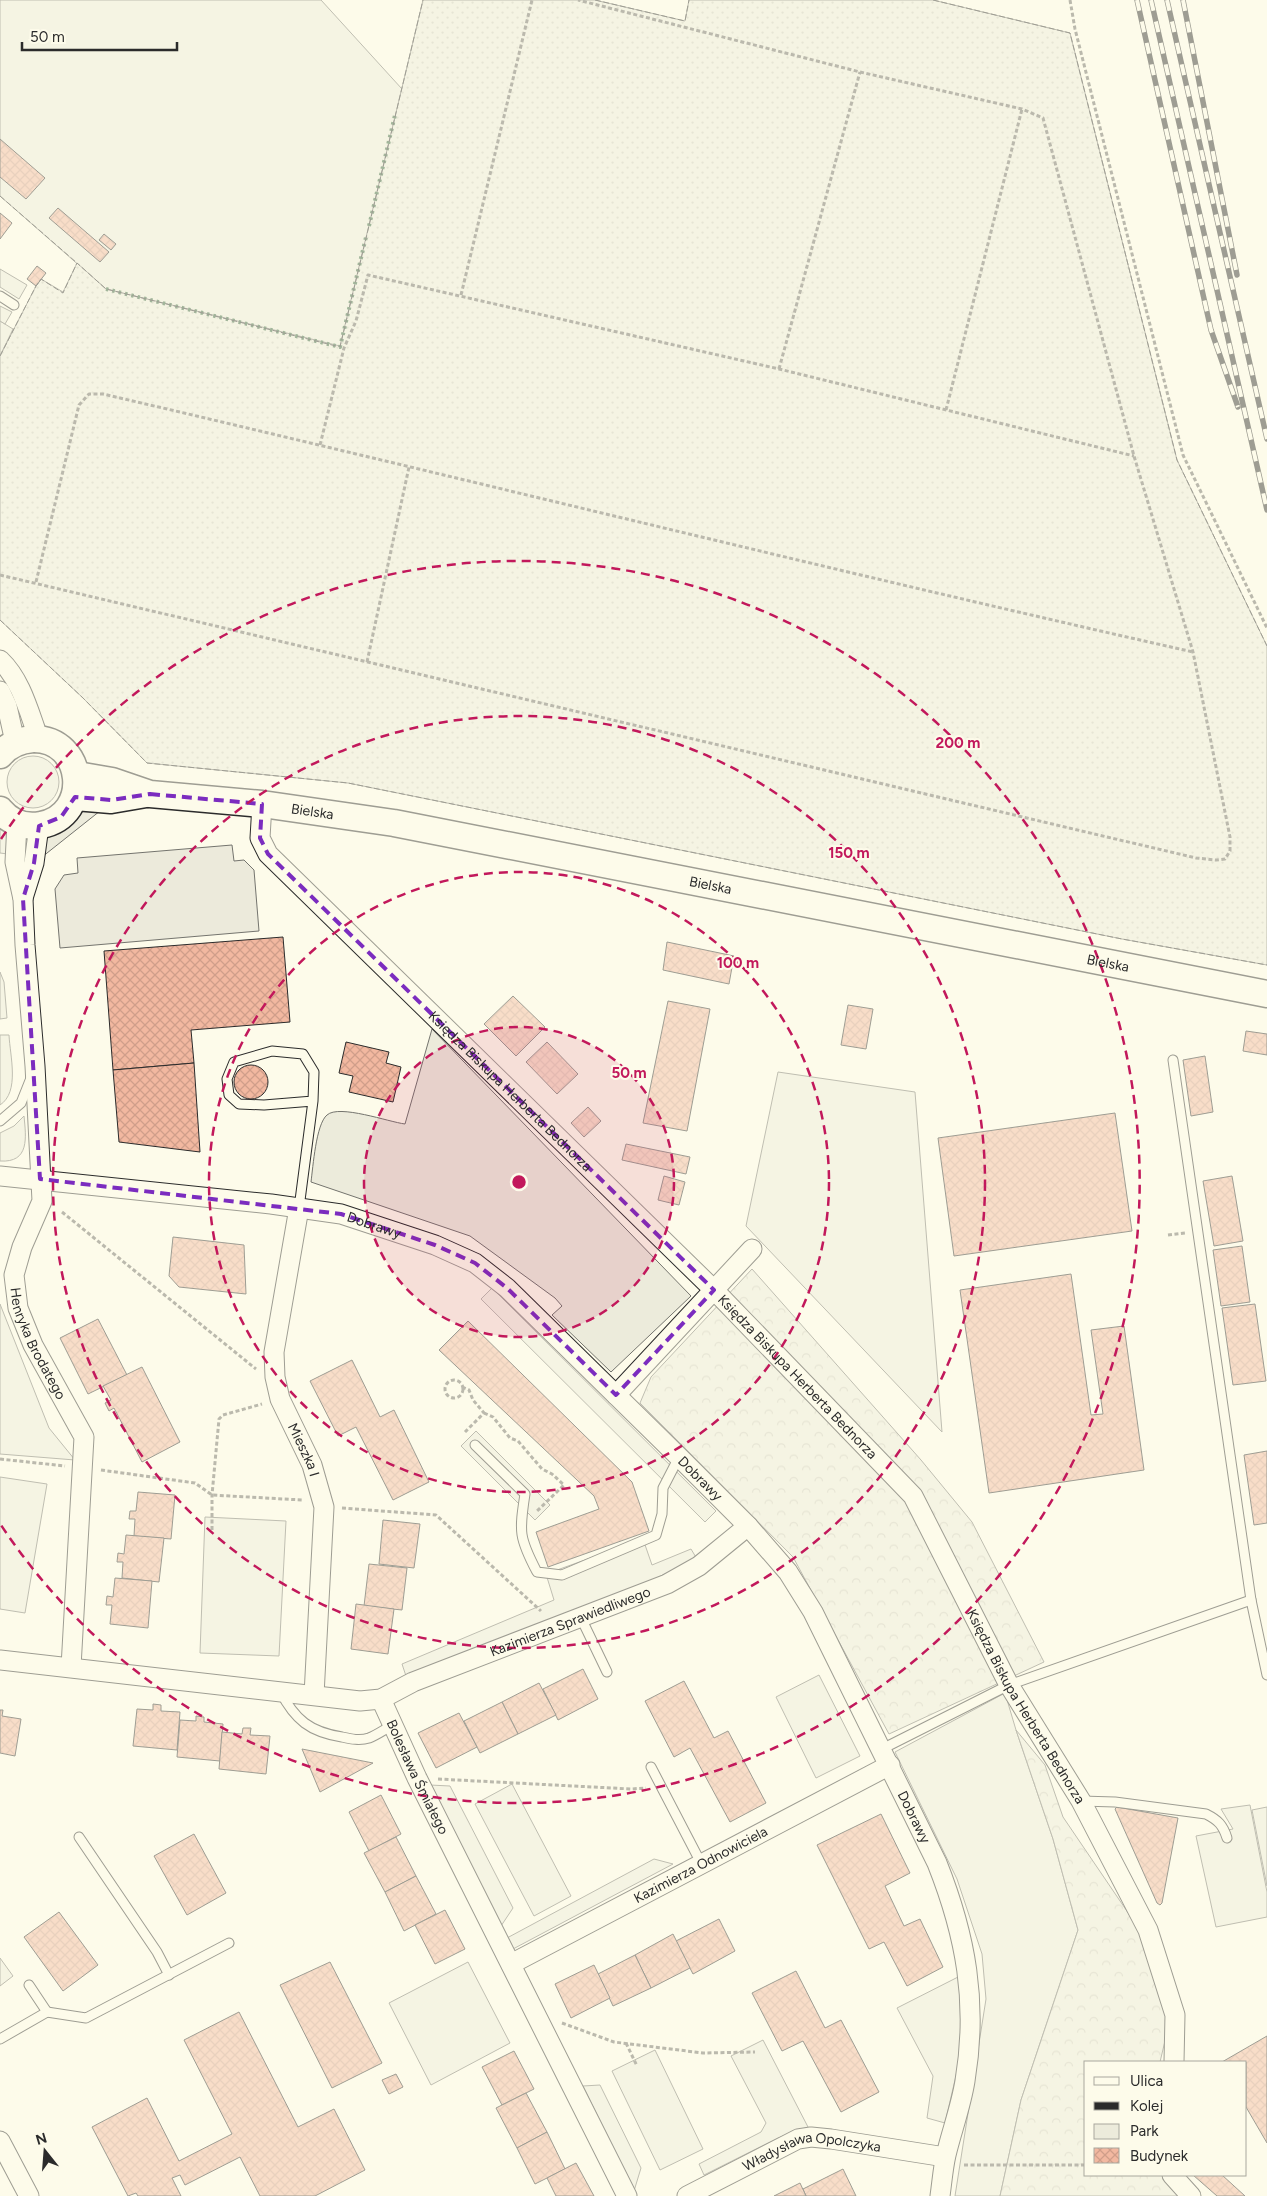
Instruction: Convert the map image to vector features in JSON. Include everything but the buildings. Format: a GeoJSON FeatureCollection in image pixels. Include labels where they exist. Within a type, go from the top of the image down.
{"type":"FeatureCollection","features":[{"type":"Feature","properties":{"kind":"main road"},"geometry":{"type":"LineString","coordinates":[[17,742],[38,739],[52,743],[63,750],[72,762],[76,786],[70,808],[61,817],[50,823],[18,820]]}},
{"type":"Feature","properties":{"kind":"main road","name":"Bielska"},"geometry":{"type":"LineString","coordinates":[[76,786],[111,800],[150,794],[262,804],[394,822],[1267,994]]}},
{"type":"Feature","properties":{"kind":"street"},"geometry":{"type":"LineString","coordinates":[[0,660],[8,668],[25,700],[17,742]]}},
{"type":"Feature","properties":{"kind":"street"},"geometry":{"type":"LineString","coordinates":[[0,691],[8,706],[17,742]]}},
{"type":"Feature","properties":{"kind":"street","name":"Księdza Biskupa Herberta Bednorza"},"geometry":{"type":"LineString","coordinates":[[262,804],[260,838],[268,854],[714,1290],[913,1496],[1009,1685],[1081,1801],[1148,1930],[1175,2015],[1174,2061]]}},
{"type":"Feature","properties":{"kind":"street","name":"Henryka Brodatego"},"geometry":{"type":"LineString","coordinates":[[18,820],[15,862],[23,899],[24,946],[35,1066],[42,1201],[22,1247],[14,1275],[18,1308],[33,1345],[84,1437],[71,1668]]}},
{"type":"Feature","properties":{"kind":"street","name":"Dobrawy"},"geometry":{"type":"LineString","coordinates":[[0,1176],[341,1214],[435,1245],[475,1263],[507,1288],[748,1526],[788,1572],[813,1612],[886,1757],[937,1862],[950,1894],[968,1964],[971,1998],[970,2038],[965,2082],[945,2157],[940,2196]]}},
{"type":"Feature","properties":{"kind":"street","name":"Mieszka I"},"geometry":{"type":"LineString","coordinates":[[299,1208],[274,1352],[275,1377],[280,1399],[316,1474],[324,1507],[314,1695]]}},
{"type":"Feature","properties":{"kind":"street"},"geometry":{"type":"LineString","coordinates":[[616,1395],[752,1249]]}},
{"type":"Feature","properties":{"kind":"street","name":"Kazimierza Sprawiedliwego"},"geometry":{"type":"LineString","coordinates":[[381,1699],[413,1682],[667,1584],[699,1566],[748,1526]]}},
{"type":"Feature","properties":{"kind":"street"},"geometry":{"type":"LineString","coordinates":[[0,1660],[360,1701],[381,1699]]}},
{"type":"Feature","properties":{"kind":"street","name":"Bolesława Śmiałego"},"geometry":{"type":"LineString","coordinates":[[381,1699],[417,1778],[627,2196]]}},
{"type":"Feature","properties":{"kind":"street","name":"Kazimierza Odnowiciela"},"geometry":{"type":"LineString","coordinates":[[511,1964],[701,1863],[886,1757]]}},
{"type":"Feature","properties":{"kind":"street","name":"Władysława Opolczyka"},"geometry":{"type":"LineString","coordinates":[[687,2196],[798,2139],[811,2137],[945,2157]]}},
{"type":"Feature","properties":{"kind":"street"},"geometry":{"type":"LineString","coordinates":[[0,2141],[29,2196]]}},
{"type":"Feature","properties":{"kind":"street"},"geometry":{"type":"LineString","coordinates":[[1173,2176],[1191,2196]]}},
{"type":"Feature","properties":{"kind":"lane"},"geometry":{"type":"LineString","coordinates":[[0,296],[14,305]]}},
{"type":"Feature","properties":{"kind":"lane"},"geometry":{"type":"LineString","coordinates":[[299,1208],[313,1101],[314,1072],[302,1054],[272,1052],[234,1062],[227,1079],[229,1095],[238,1104],[264,1105],[313,1101]]}},
{"type":"Feature","properties":{"kind":"lane"},"geometry":{"type":"LineString","coordinates":[[1173,1060],[1251,1600],[1267,1675]]}},
{"type":"Feature","properties":{"kind":"lane"},"geometry":{"type":"LineString","coordinates":[[0,1120],[21,1103],[35,1066]]}},
{"type":"Feature","properties":{"kind":"lane"},"geometry":{"type":"LineString","coordinates":[[475,1445],[524,1494],[520,1523],[523,1546],[537,1572],[562,1575],[656,1535],[662,1514],[663,1488],[679,1457]]}},
{"type":"Feature","properties":{"kind":"lane"},"geometry":{"type":"LineString","coordinates":[[886,1757],[1009,1685],[1251,1600]]}},
{"type":"Feature","properties":{"kind":"lane"},"geometry":{"type":"LineString","coordinates":[[580,1618],[607,1672]]}},
{"type":"Feature","properties":{"kind":"lane"},"geometry":{"type":"LineString","coordinates":[[280,1691],[289,1709],[314,1730],[322,1734],[362,1739],[368,1738],[393,1725]]}},
{"type":"Feature","properties":{"kind":"lane"},"geometry":{"type":"LineString","coordinates":[[651,1766],[701,1863]]}},
{"type":"Feature","properties":{"kind":"lane"},"geometry":{"type":"LineString","coordinates":[[1081,1801],[1115,1802],[1206,1814],[1217,1819],[1224,1826],[1227,1838]]}},
{"type":"Feature","properties":{"kind":"lane"},"geometry":{"type":"LineString","coordinates":[[79,1837],[157,1952],[169,1975]]}},
{"type":"Feature","properties":{"kind":"lane"},"geometry":{"type":"LineString","coordinates":[[0,2039],[47,2012],[86,2018],[229,1943]]}},
{"type":"Feature","properties":{"kind":"lane"},"geometry":{"type":"LineString","coordinates":[[29,1984],[47,2012]]}},
{"type":"Feature","properties":{"kind":"path"},"geometry":{"type":"LineString","coordinates":[[461,295],[532,0]]}},
{"type":"Feature","properties":{"kind":"path"},"geometry":{"type":"LineString","coordinates":[[0,575],[1196,858],[1225,859],[1230,851],[1230,836],[1193,652],[1134,456],[1043,118],[1022,109],[860,72],[578,0]]}},
{"type":"Feature","properties":{"kind":"path"},"geometry":{"type":"LineString","coordinates":[[1070,0],[1074,29],[1183,455],[1267,628]]}},
{"type":"Feature","properties":{"kind":"path"},"geometry":{"type":"LineString","coordinates":[[779,369],[860,72]]}},
{"type":"Feature","properties":{"kind":"path"},"geometry":{"type":"LineString","coordinates":[[946,410],[1022,109]]}},
{"type":"Feature","properties":{"kind":"path"},"geometry":{"type":"LineString","coordinates":[[320,445],[344,348],[356,321],[368,275],[779,369],[1134,456]]}},
{"type":"Feature","properties":{"kind":"path"},"geometry":{"type":"LineString","coordinates":[[36,582],[79,405],[89,394],[103,394],[960,599],[1193,652]]}},
{"type":"Feature","properties":{"kind":"path"},"geometry":{"type":"LineString","coordinates":[[367,662],[409,467]]}},
{"type":"Feature","properties":{"kind":"path"},"geometry":{"type":"LineString","coordinates":[[62,1212],[261,1372]]}},
{"type":"Feature","properties":{"kind":"path"},"geometry":{"type":"LineString","coordinates":[[462,1387],[461,1394],[456,1398],[451,1398],[445,1391],[445,1385],[453,1380],[458,1381],[462,1387],[469,1390],[473,1400],[484,1413],[489,1413],[510,1438],[518,1441],[542,1469],[552,1474],[564,1485],[537,1511],[520,1523]]}},
{"type":"Feature","properties":{"kind":"path"},"geometry":{"type":"LineString","coordinates":[[212,1530],[212,1495],[219,1419],[223,1415],[266,1402]]}},
{"type":"Feature","properties":{"kind":"path"},"geometry":{"type":"LineString","coordinates":[[475,1445],[464,1433],[484,1413]]}},
{"type":"Feature","properties":{"kind":"path"},"geometry":{"type":"LineString","coordinates":[[0,1459],[195,1483],[212,1495],[301,1500],[324,1507],[436,1515],[558,1627]]}},
{"type":"Feature","properties":{"kind":"path"},"geometry":{"type":"LineString","coordinates":[[417,1778],[631,1789],[662,1787]]}},
{"type":"Feature","properties":{"kind":"path"},"geometry":{"type":"LineString","coordinates":[[537,2016],[545,2016],[614,2042],[703,2053],[755,2052]]}},
{"type":"Feature","properties":{"kind":"path"},"geometry":{"type":"LineString","coordinates":[[626,2043],[637,2066]]}},
{"type":"Feature","properties":{"kind":"path"},"geometry":{"type":"LineString","coordinates":[[945,2157],[959,2165],[1084,2165]]}},
{"type":"Feature","properties":{"kind":"highlighted area"},"geometry":{"type":"Polygon","coordinates":[[[150,794],[262,804],[260,838],[268,854],[714,1290],[616,1395],[507,1288],[475,1263],[435,1245],[341,1214],[40,1179],[23,899],[34,863],[39,826],[61,817],[75,797],[111,800],[150,794]]]}},
{"type":"Feature","properties":{"kind":"green space"},"geometry":{"type":"Polygon","coordinates":[[[0,0],[321,0],[402,89],[340,347],[106,289],[0,196],[0,0]]]}},
{"type":"Feature","properties":{"kind":"green space"},"geometry":{"type":"Polygon","coordinates":[[[423,0],[595,0],[685,21],[689,0],[933,0],[1070,33],[1177,460],[1267,646],[1267,965],[1122,939],[348,783],[147,763],[83,698],[0,620],[0,356],[36,286],[41,279],[63,292],[77,263],[106,289],[340,346],[423,0]]]}},
{"type":"Feature","properties":{"kind":"green space"},"geometry":{"type":"Polygon","coordinates":[[[0,321],[13,329],[0,356],[0,321]]]}},
{"type":"Feature","properties":{"kind":"green space"},"geometry":{"type":"Polygon","coordinates":[[[33,756],[47,760],[55,768],[59,782],[55,796],[47,804],[33,808],[19,804],[11,796],[7,782],[11,768],[19,760],[33,756]]]}},
{"type":"Feature","properties":{"kind":"green space"},"geometry":{"type":"Polygon","coordinates":[[[105,807],[42,857],[46,840],[52,832],[77,813],[105,807]]]}},
{"type":"Feature","properties":{"kind":"green space"},"geometry":{"type":"Polygon","coordinates":[[[0,824],[6,833],[8,854],[0,853],[0,824]]]}},
{"type":"Feature","properties":{"kind":"green space"},"geometry":{"type":"Polygon","coordinates":[[[0,972],[4,982],[7,1018],[0,1019],[0,972]]]}},
{"type":"Feature","properties":{"kind":"green space"},"geometry":{"type":"Polygon","coordinates":[[[432,1029],[691,1296],[611,1372],[552,1315],[562,1306],[555,1298],[470,1236],[311,1182],[320,1127],[327,1115],[333,1112],[353,1112],[405,1124],[432,1029]]]}},
{"type":"Feature","properties":{"kind":"green space"},"geometry":{"type":"Polygon","coordinates":[[[0,1035],[9,1035],[12,1083],[10,1092],[0,1105],[0,1035]]]}},
{"type":"Feature","properties":{"kind":"green space"},"geometry":{"type":"Polygon","coordinates":[[[24,1116],[25,1140],[21,1153],[17,1158],[10,1161],[0,1161],[0,1133],[14,1126],[24,1116]]]}},
{"type":"Feature","properties":{"kind":"green space"},"geometry":{"type":"Polygon","coordinates":[[[752,1269],[921,1460],[972,1522],[1044,1662],[889,1734],[793,1557],[640,1403],[651,1377],[752,1269]]]}},
{"type":"Feature","properties":{"kind":"green space"},"geometry":{"type":"Polygon","coordinates":[[[0,1304],[49,1428],[75,1460],[0,1454],[0,1304]]]}},
{"type":"Feature","properties":{"kind":"green space"},"geometry":{"type":"Polygon","coordinates":[[[1005,1693],[1053,1839],[1078,1930],[1021,2100],[1000,2196],[955,2196],[986,1999],[982,1954],[957,1879],[895,1752],[1005,1693]]]}},
{"type":"Feature","properties":{"kind":"green space"},"geometry":{"type":"Polygon","coordinates":[[[1016,1730],[1045,1765],[1063,1817],[1135,1923],[1160,1949],[1169,2024],[1160,2061],[1084,2061],[1084,2176],[1164,2176],[1180,2196],[1000,2196],[1021,2100],[1078,1930],[1053,1839],[1016,1730]]]}},
{"type":"Feature","properties":{"kind":"shaded area"},"geometry":{"type":"Polygon","coordinates":[[[0,269],[27,285],[19,299],[0,287],[0,269]]]}},
{"type":"Feature","properties":{"kind":"shaded area"},"geometry":{"type":"Polygon","coordinates":[[[0,306],[12,312],[5,324],[0,321],[0,306]]]}},
{"type":"Feature","properties":{"kind":"shaded area"},"geometry":{"type":"Polygon","coordinates":[[[232,845],[234,861],[244,860],[254,870],[259,931],[60,948],[55,889],[64,875],[78,873],[77,858],[232,845]]]}},
{"type":"Feature","properties":{"kind":"shaded area"},"geometry":{"type":"Polygon","coordinates":[[[778,1072],[915,1092],[942,1432],[746,1226],[778,1072]]]}},
{"type":"Feature","properties":{"kind":"shaded area"},"geometry":{"type":"Polygon","coordinates":[[[492,1288],[716,1511],[705,1522],[481,1299],[492,1288]]]}},
{"type":"Feature","properties":{"kind":"shaded area"},"geometry":{"type":"Polygon","coordinates":[[[476,1431],[550,1505],[535,1520],[461,1446],[476,1431]]]}},
{"type":"Feature","properties":{"kind":"shaded area"},"geometry":{"type":"Polygon","coordinates":[[[0,1477],[47,1484],[25,1613],[0,1609],[0,1477]]]}},
{"type":"Feature","properties":{"kind":"shaded area"},"geometry":{"type":"Polygon","coordinates":[[[205,1517],[286,1521],[279,1656],[200,1653],[205,1517]]]}},
{"type":"Feature","properties":{"kind":"shaded area"},"geometry":{"type":"Polygon","coordinates":[[[643,1539],[652,1565],[691,1549],[697,1559],[648,1582],[406,1676],[402,1664],[554,1600],[546,1574],[643,1539]]]}},
{"type":"Feature","properties":{"kind":"shaded area"},"geometry":{"type":"Polygon","coordinates":[[[819,1675],[860,1756],[816,1778],[776,1697],[819,1675]]]}},
{"type":"Feature","properties":{"kind":"shaded area"},"geometry":{"type":"Polygon","coordinates":[[[512,1784],[571,1896],[534,1916],[475,1804],[512,1784]]]}},
{"type":"Feature","properties":{"kind":"shaded area"},"geometry":{"type":"Polygon","coordinates":[[[430,1785],[450,1786],[513,1908],[501,1926],[430,1785]]]}},
{"type":"Feature","properties":{"kind":"shaded area"},"geometry":{"type":"Polygon","coordinates":[[[1250,1805],[1267,1892],[1267,1917],[1216,1927],[1196,1836],[1233,1829],[1221,1809],[1250,1805]]]}},
{"type":"Feature","properties":{"kind":"shaded area"},"geometry":{"type":"Polygon","coordinates":[[[1267,1807],[1267,1886],[1252,1810],[1267,1807]]]}},
{"type":"Feature","properties":{"kind":"shaded area"},"geometry":{"type":"Polygon","coordinates":[[[654,1859],[673,1864],[513,1949],[507,1938],[654,1859]]]}},
{"type":"Feature","properties":{"kind":"shaded area"},"geometry":{"type":"Polygon","coordinates":[[[0,1958],[13,1976],[0,1986],[0,1958]]]}},
{"type":"Feature","properties":{"kind":"shaded area"},"geometry":{"type":"Polygon","coordinates":[[[468,1962],[510,2043],[431,2085],[389,2003],[468,1962]]]}},
{"type":"Feature","properties":{"kind":"shaded area"},"geometry":{"type":"Polygon","coordinates":[[[960,1976],[961,2036],[958,2067],[945,2123],[927,2118],[933,2076],[897,2008],[960,1976]]]}},
{"type":"Feature","properties":{"kind":"shaded area"},"geometry":{"type":"Polygon","coordinates":[[[763,2040],[808,2127],[778,2138],[704,2175],[699,2164],[761,2132],[766,2123],[731,2056],[763,2040]]]}},
{"type":"Feature","properties":{"kind":"shaded area"},"geometry":{"type":"Polygon","coordinates":[[[655,2050],[703,2149],[660,2170],[612,2071],[655,2050]]]}},
{"type":"Feature","properties":{"kind":"shaded area"},"geometry":{"type":"Polygon","coordinates":[[[600,2085],[641,2168],[634,2191],[583,2086],[600,2085]]]}},
{"type":"Feature","properties":{"kind":"railway"},"geometry":{"type":"LineString","coordinates":[[1137,0],[1211,330],[1238,407]]}},
{"type":"Feature","properties":{"kind":"railway"},"geometry":{"type":"LineString","coordinates":[[1151,0],[1267,510]]}},
{"type":"Feature","properties":{"kind":"railway"},"geometry":{"type":"LineString","coordinates":[[1167,0],[1267,439]]}},
{"type":"Feature","properties":{"kind":"railway"},"geometry":{"type":"LineString","coordinates":[[1183,0],[1237,275]]}},
{"type":"Feature","properties":{"kind":"hedge"},"geometry":{"type":"LineString","coordinates":[[369,226],[395,115]]}},
{"type":"Feature","properties":{"kind":"hedge"},"geometry":{"type":"LineString","coordinates":[[106,289],[340,347],[366,237]]}},
{"type":"Feature","properties":{"kind":"fence"},"geometry":{"type":"LineString","coordinates":[[0,356],[41,279],[63,293],[77,263],[106,289],[340,347],[423,0]]}},
{"type":"Feature","properties":{"kind":"fence"},"geometry":{"type":"LineString","coordinates":[[595,0],[685,21],[689,0]]}},
{"type":"Feature","properties":{"kind":"fence"},"geometry":{"type":"LineString","coordinates":[[933,0],[1070,33],[1177,460],[1267,646]]}},
{"type":"Feature","properties":{"kind":"fence"},"geometry":{"type":"LineString","coordinates":[[0,196],[77,263]]}},
{"type":"Feature","properties":{"kind":"fence"},"geometry":{"type":"LineString","coordinates":[[0,620],[83,698],[147,763],[348,783],[1122,939],[1267,965]]}}]}
